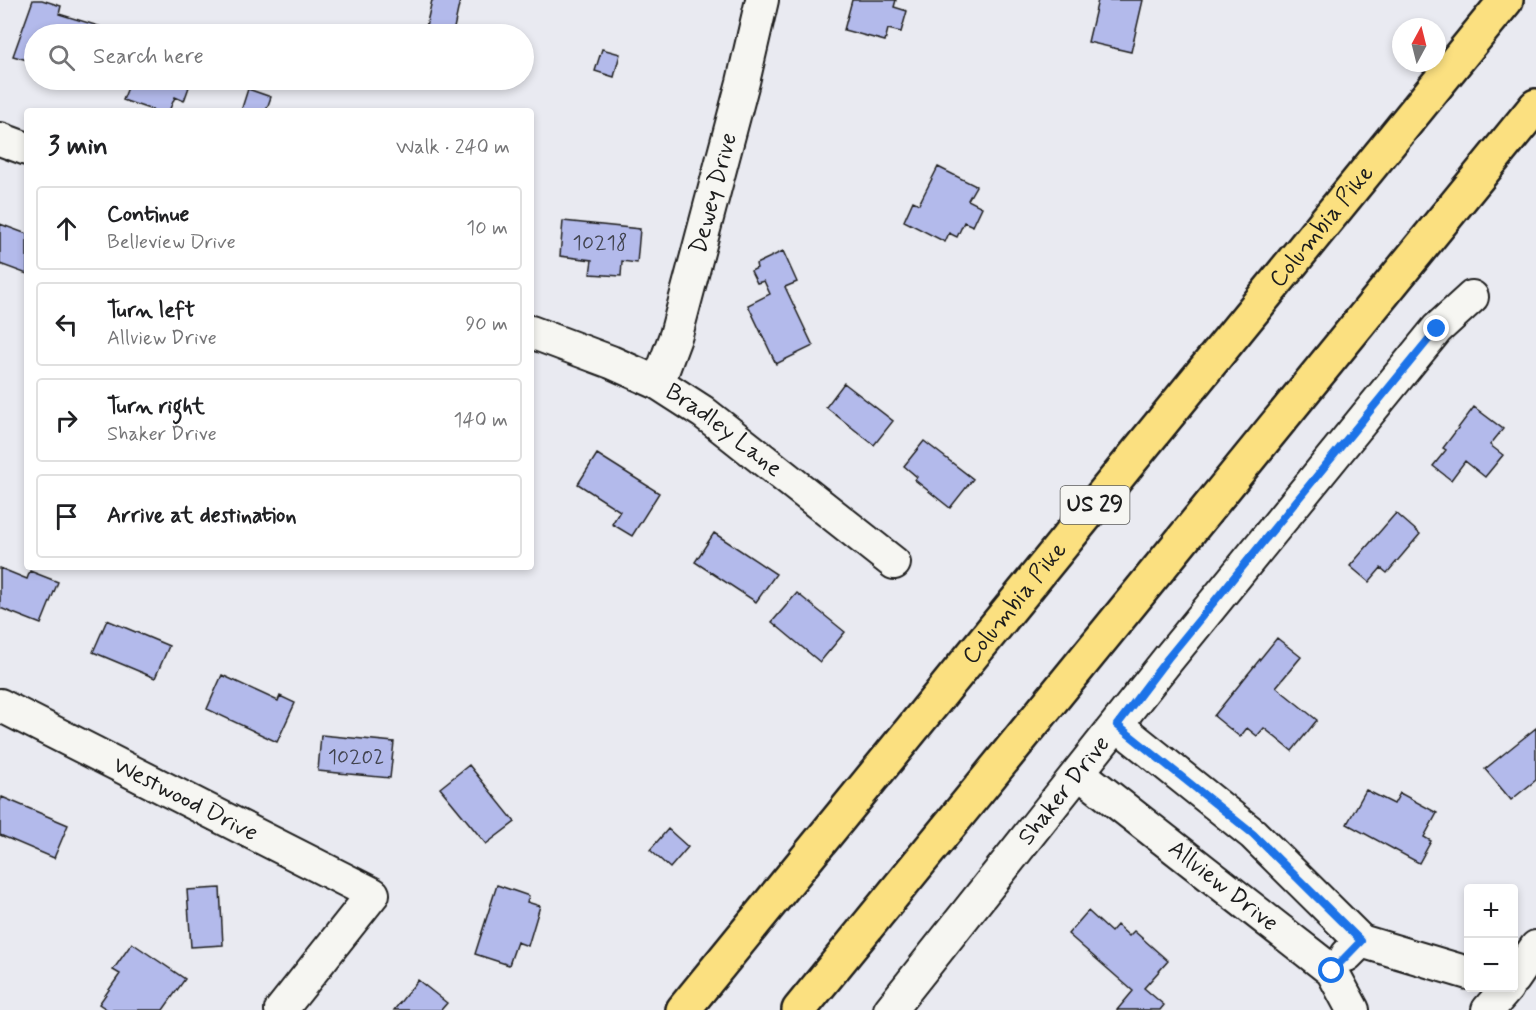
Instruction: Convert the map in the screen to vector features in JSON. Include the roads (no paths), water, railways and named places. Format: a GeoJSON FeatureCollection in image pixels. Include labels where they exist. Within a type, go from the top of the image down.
{"type":"FeatureCollection","features":[{"type":"Feature","properties":{"kind":"highway","name":"Columbia Pike"},"geometry":{"type":"LineString","coordinates":[[683,1010],[1506,0]]}},
{"type":"Feature","properties":{"kind":"highway"},"geometry":{"type":"LineString","coordinates":[[799,1010],[1536,106]]}},
{"type":"Feature","properties":{"kind":"street","name":"Dewey Drive"},"geometry":{"type":"LineString","coordinates":[[658,383],[676,335],[743,82],[762,0]]}},
{"type":"Feature","properties":{"kind":"street"},"geometry":{"type":"LineString","coordinates":[[0,139],[24,147]]}},
{"type":"Feature","properties":{"kind":"street","name":"Shaker Drive"},"geometry":{"type":"LineString","coordinates":[[890,1010],[1168,658],[1437,329],[1472,297]]}},
{"type":"Feature","properties":{"kind":"street","name":"Bradley Lane"},"geometry":{"type":"LineString","coordinates":[[534,333],[611,362],[658,383],[703,412],[894,562]]}},
{"type":"Feature","properties":{"kind":"street","name":"Westwood Drive"},"geometry":{"type":"LineString","coordinates":[[0,705],[373,894],[281,1010]]}},
{"type":"Feature","properties":{"kind":"street"},"geometry":{"type":"LineString","coordinates":[[1117,725],[1253,834],[1361,941],[1464,972]]}},
{"type":"Feature","properties":{"kind":"street","name":"Allview Drive"},"geometry":{"type":"LineString","coordinates":[[1079,773],[1332,971],[1353,1010]]}},
{"type":"Feature","properties":{"kind":"street"},"geometry":{"type":"LineString","coordinates":[[1332,971],[1361,941]]}},
{"type":"Feature","properties":{"kind":"street"},"geometry":{"type":"LineString","coordinates":[[1518,975],[1536,947]]}},
{"type":"Feature","properties":{"kind":"street"},"geometry":{"type":"LineString","coordinates":[[1518,982],[1536,987]]}},
{"type":"Feature","properties":{"kind":"street"},"geometry":{"type":"LineString","coordinates":[[1488,1010],[1503,992]]}}]}
